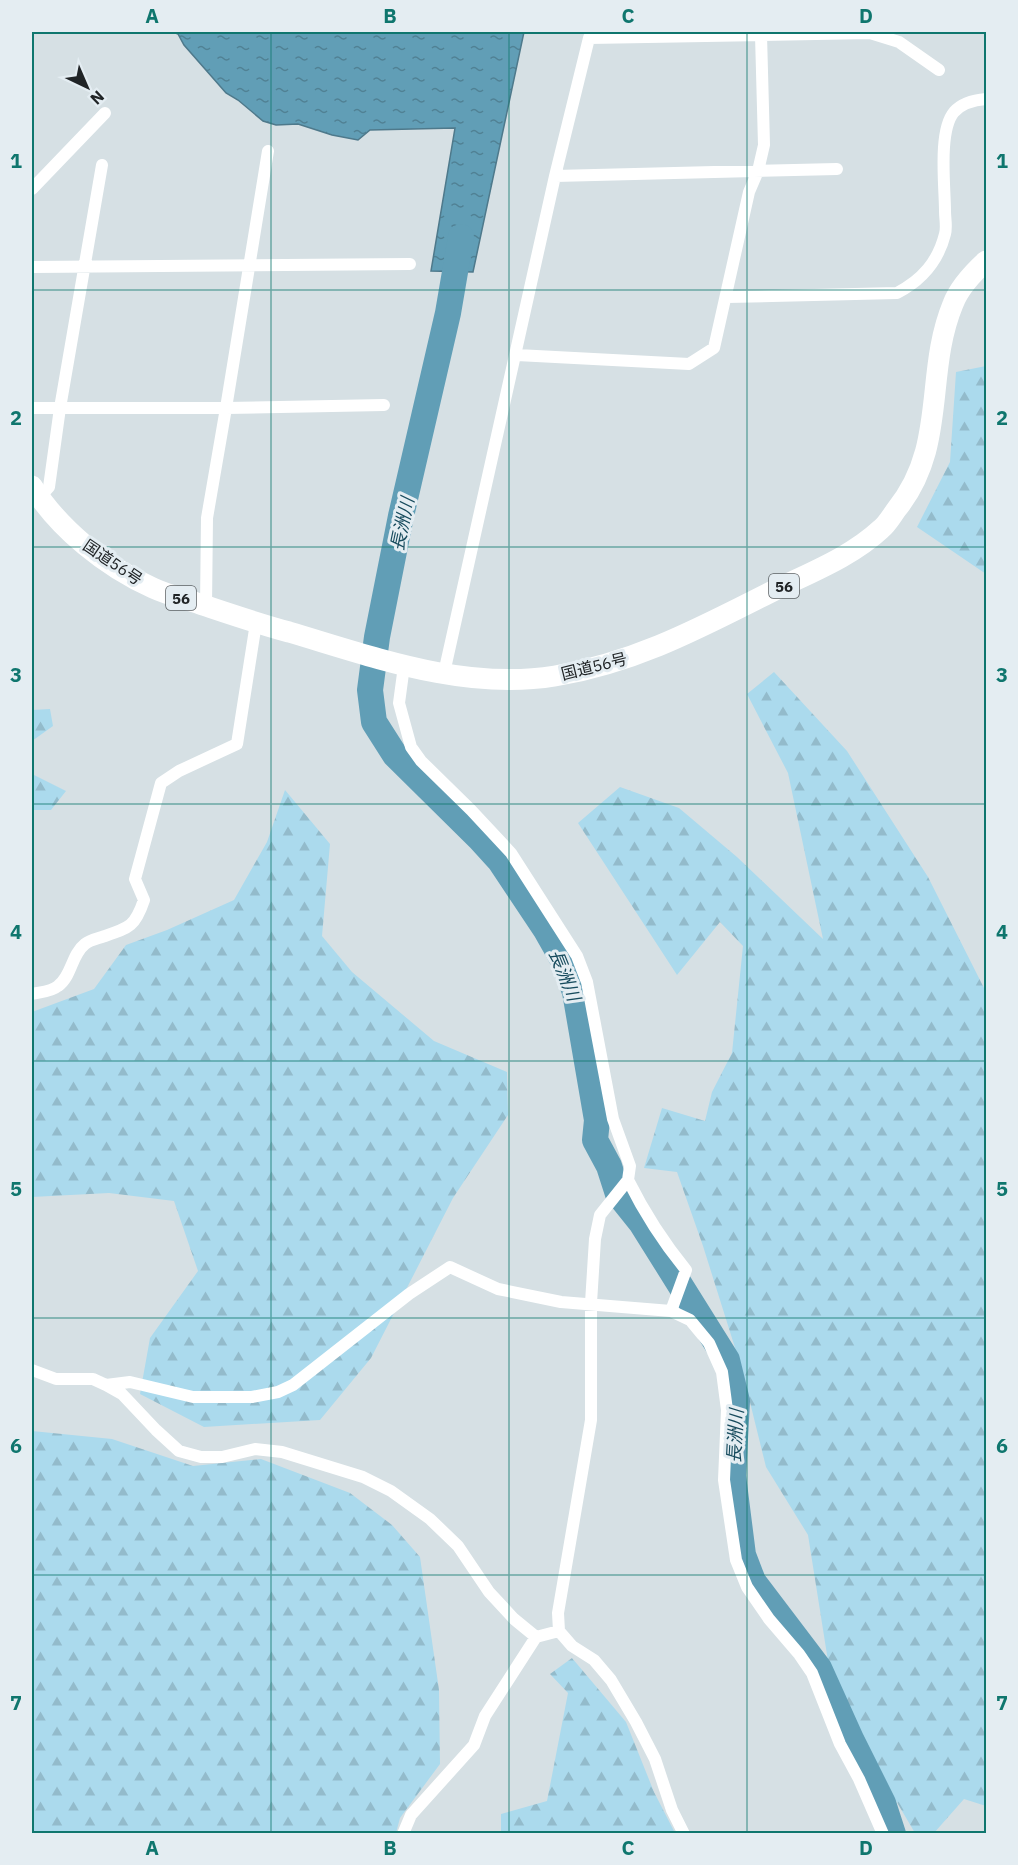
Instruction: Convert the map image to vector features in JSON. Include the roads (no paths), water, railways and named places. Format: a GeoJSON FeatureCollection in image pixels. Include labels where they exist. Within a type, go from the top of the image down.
{"type":"FeatureCollection","features":[{"type":"Feature","properties":{"kind":"highway","name":"国道56号"},"geometry":{"type":"LineString","coordinates":[[35,492],[75,536],[112,566],[154,589],[256,623],[398,664],[444,673],[503,680],[544,677],[625,660],[677,639],[848,554],[882,528],[909,494],[925,459],[931,430],[943,334],[954,301],[975,271],[987,261]]}},
{"type":"Feature","properties":{"kind":"street"},"geometry":{"type":"LineString","coordinates":[[444,673],[517,355],[555,176],[589,38],[870,33],[899,42],[939,70]]}},
{"type":"Feature","properties":{"kind":"street"},"geometry":{"type":"LineString","coordinates":[[517,355],[689,364],[714,348],[749,192],[758,171],[764,145],[761,35]]}},
{"type":"Feature","properties":{"kind":"street"},"geometry":{"type":"LineString","coordinates":[[727,297],[897,292],[914,285],[927,270],[946,233],[944,142],[947,125],[952,113],[962,105],[976,99],[987,99]]}},
{"type":"Feature","properties":{"kind":"street"},"geometry":{"type":"LineString","coordinates":[[32,189],[105,113]]}},
{"type":"Feature","properties":{"kind":"street"},"geometry":{"type":"LineString","coordinates":[[206,606],[207,518],[268,151]]}},
{"type":"Feature","properties":{"kind":"street"},"geometry":{"type":"LineString","coordinates":[[35,492],[49,487],[60,408],[102,165]]}},
{"type":"Feature","properties":{"kind":"street"},"geometry":{"type":"LineString","coordinates":[[555,176],[837,170]]}},
{"type":"Feature","properties":{"kind":"street"},"geometry":{"type":"LineString","coordinates":[[32,267],[410,264]]}},
{"type":"Feature","properties":{"kind":"street"},"geometry":{"type":"LineString","coordinates":[[32,408],[384,405]]}},
{"type":"Feature","properties":{"kind":"street"},"geometry":{"type":"LineString","coordinates":[[32,994],[50,991],[59,986],[74,955],[88,941],[131,926],[138,917],[144,900],[135,879],[161,783],[179,771],[237,744],[256,623]]}},
{"type":"Feature","properties":{"kind":"street"},"geometry":{"type":"LineString","coordinates":[[398,664],[399,703],[411,747],[421,761],[511,853],[577,956],[587,982],[613,1119],[630,1166],[628,1180],[600,1215],[595,1239],[591,1303],[591,1420],[558,1613],[559,1631],[572,1646],[594,1660],[610,1680],[636,1722],[655,1759],[672,1810],[684,1833]]}},
{"type":"Feature","properties":{"kind":"street"},"geometry":{"type":"LineString","coordinates":[[628,1180],[642,1207],[686,1270],[670,1311]]}},
{"type":"Feature","properties":{"kind":"street"},"geometry":{"type":"LineString","coordinates":[[106,1385],[130,1382],[193,1398],[252,1397],[278,1392],[293,1385],[409,1294],[450,1267],[498,1289],[561,1302],[670,1311],[690,1320],[709,1343],[722,1372],[726,1410],[724,1480],[736,1560],[747,1587],[769,1619],[813,1673],[840,1744],[859,1779],[883,1833]]}},
{"type":"Feature","properties":{"kind":"street"},"geometry":{"type":"LineString","coordinates":[[32,1370],[56,1379],[93,1379],[106,1385],[122,1394],[179,1451],[201,1457],[222,1456],[255,1449],[282,1452],[363,1477],[391,1491],[430,1519],[458,1546],[489,1592],[514,1619],[536,1637]]}},
{"type":"Feature","properties":{"kind":"street"},"geometry":{"type":"LineString","coordinates":[[403,1833],[411,1815],[474,1745],[489,1709],[536,1637],[559,1631]]}},
{"type":"Feature","properties":{"kind":"water"},"geometry":{"type":"Polygon","coordinates":[[[173,32],[524,32],[473,272],[431,271],[455,128],[370,130],[358,140],[332,135],[298,124],[276,125],[263,121],[226,93],[184,45],[178,34],[173,32]]]}},
{"type":"Feature","properties":{"kind":"waterway","name":"長洲川"},"geometry":{"type":"LineString","coordinates":[[461,237],[448,313],[401,516],[377,637],[370,690],[374,722],[395,755],[500,861],[563,960],[575,992],[597,1120],[595,1140],[609,1166],[618,1194],[642,1224],[727,1360],[737,1401],[733,1476],[743,1555],[753,1581],[819,1668],[883,1803],[893,1834]]}}]}
